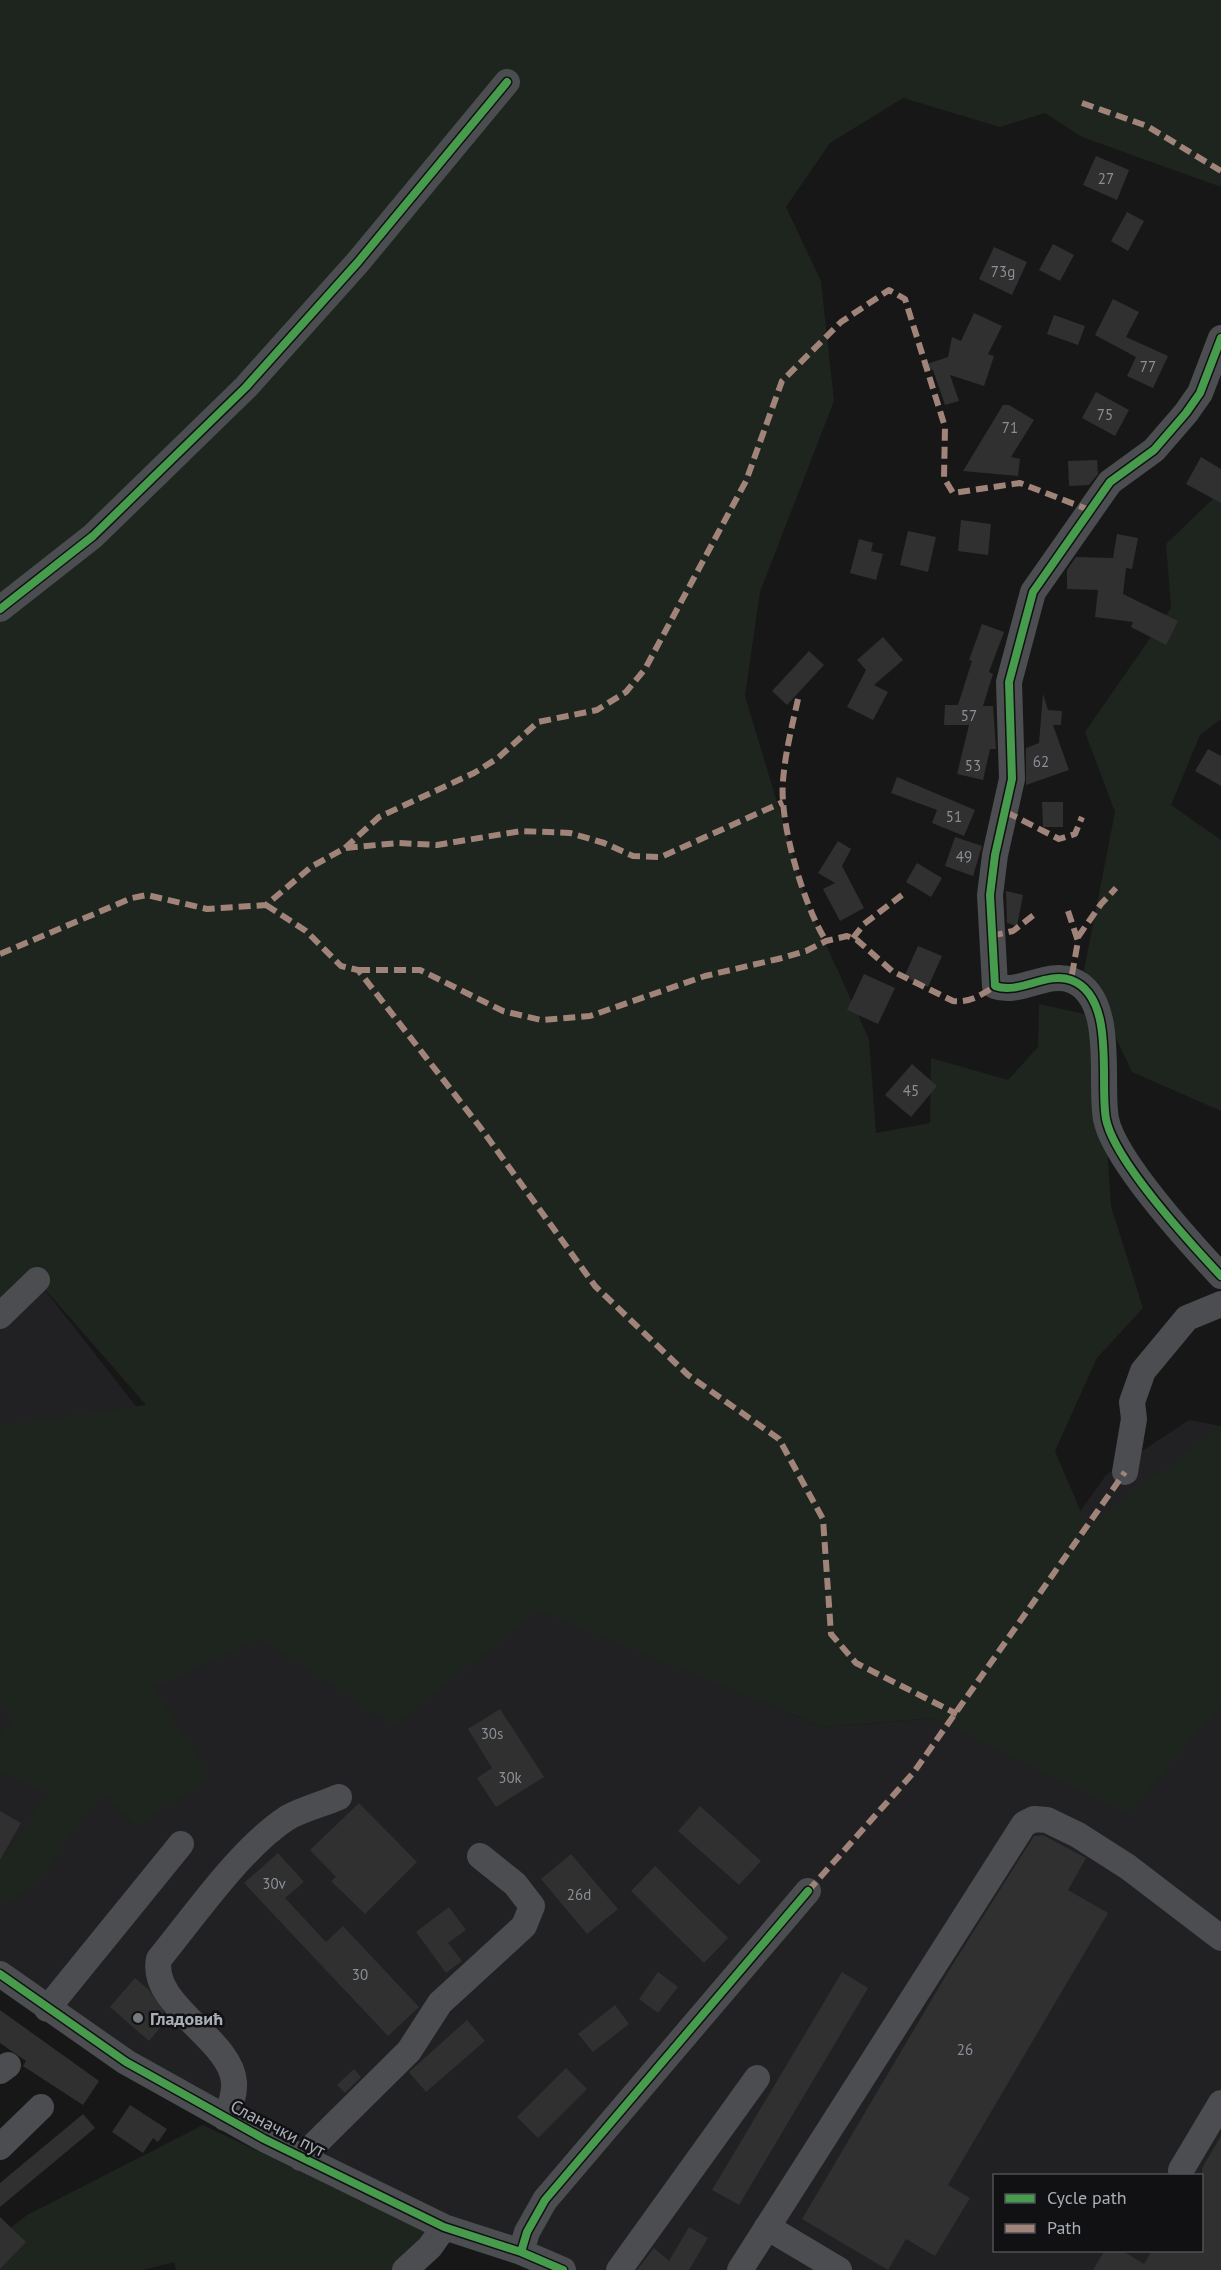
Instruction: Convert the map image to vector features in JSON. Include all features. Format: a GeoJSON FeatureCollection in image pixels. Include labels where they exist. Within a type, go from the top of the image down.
{"type":"FeatureCollection","features":[{"type":"Feature","properties":{"kind":"street"},"geometry":{"type":"LineString","coordinates":[[0,609],[93,536],[246,387],[358,262],[507,82]]}},
{"type":"Feature","properties":{"kind":"street"},"geometry":{"type":"LineString","coordinates":[[1221,338],[1200,393],[1186,413],[1154,450],[1110,482],[1033,592],[1009,682],[1012,779],[995,855],[990,895],[995,986],[1007,987],[1057,978],[1071,980],[1090,997],[1101,1028],[1106,1119],[1116,1147],[1183,1236],[1221,1276]]}},
{"type":"Feature","properties":{"kind":"street"},"geometry":{"type":"LineString","coordinates":[[0,1316],[37,1280]]}},
{"type":"Feature","properties":{"kind":"street"},"geometry":{"type":"LineString","coordinates":[[1125,1472],[1134,1419],[1132,1402],[1143,1371],[1187,1318],[1221,1304]]}},
{"type":"Feature","properties":{"kind":"street"},"geometry":{"type":"LineString","coordinates":[[225,2118],[233,2100],[234,2080],[216,2048],[166,1992],[156,1972],[159,1959],[229,1873],[262,1840],[288,1818],[339,1797]]}},
{"type":"Feature","properties":{"kind":"street"},"geometry":{"type":"LineString","coordinates":[[740,2270],[1024,1824],[1034,1819],[1047,1820],[1078,1835],[1128,1867],[1221,1938]]}},
{"type":"Feature","properties":{"kind":"street"},"geometry":{"type":"LineString","coordinates":[[47,2009],[181,1844]]}},
{"type":"Feature","properties":{"kind":"street"},"geometry":{"type":"LineString","coordinates":[[301,2158],[410,2050],[440,2003],[524,1926],[532,1906],[515,1884],[480,1856]]}},
{"type":"Feature","properties":{"kind":"street"},"geometry":{"type":"LineString","coordinates":[[521,2252],[527,2232],[545,2200],[808,1891]]}},
{"type":"Feature","properties":{"kind":"street","name":"Сланачки пут"},"geometry":{"type":"LineString","coordinates":[[0,1974],[126,2062],[301,2158],[444,2227],[521,2252],[563,2270]]}},
{"type":"Feature","properties":{"kind":"street"},"geometry":{"type":"LineString","coordinates":[[619,2270],[757,2078]]}},
{"type":"Feature","properties":{"kind":"street"},"geometry":{"type":"LineString","coordinates":[[1180,2170],[1221,2103]]}},
{"type":"Feature","properties":{"kind":"street"},"geometry":{"type":"LineString","coordinates":[[0,2147],[41,2107]]}},
{"type":"Feature","properties":{"kind":"street"},"geometry":{"type":"LineString","coordinates":[[405,2270],[430,2247],[444,2227]]}},
{"type":"Feature","properties":{"kind":"street"},"geometry":{"type":"LineString","coordinates":[[767,2227],[839,2270]]}},
{"type":"Feature","properties":{"kind":"shaded area"},"geometry":{"type":"Polygon","coordinates":[[[0,0],[1221,0],[1221,187],[1082,137],[1045,113],[1000,127],[903,98],[830,143],[786,207],[821,281],[834,401],[760,592],[745,696],[808,905],[869,1039],[876,1133],[930,1123],[931,1058],[1008,1080],[1038,1047],[1039,1004],[1098,1017],[1111,1206],[1143,1308],[1097,1358],[1055,1451],[1087,1526],[1221,1426],[1221,1705],[1128,1814],[934,1718],[823,1727],[538,1611],[394,1726],[261,1639],[154,1688],[211,1777],[137,1827],[104,1795],[82,1818],[41,1879],[0,1908],[0,1856],[6,1853],[48,1794],[0,1771],[0,1736],[15,1719],[0,1701],[0,1425],[146,1405],[37,1280],[0,1316],[0,0]]]}},
{"type":"Feature","properties":{"kind":"shaded area"},"geometry":{"type":"Polygon","coordinates":[[[1221,491],[1221,719],[1200,735],[1171,805],[1221,840],[1221,1111],[1132,1072],[1084,970],[1115,812],[1085,732],[1171,608],[1166,544],[1221,491]]]}},
{"type":"Feature","properties":{"kind":"shaded area"},"geometry":{"type":"Polygon","coordinates":[[[37,1280],[204,1493],[538,1610],[823,1727],[934,1718],[1106,1475],[1189,1420],[1221,1426],[1221,2270],[563,2270],[401,2207],[0,1974],[0,1304],[37,1280]]]}},
{"type":"Feature","properties":{"kind":"shaded area"},"geometry":{"type":"Polygon","coordinates":[[[203,2125],[439,2237],[405,2270],[176,2270],[174,2262],[143,2270],[0,2270],[0,2236],[27,2215],[203,2125]]]}},
{"type":"Feature","properties":{"kind":"building"},"geometry":{"type":"Polygon","coordinates":[[[1096,156],[1129,170],[1117,200],[1083,185],[1096,156]]]}},
{"type":"Feature","properties":{"kind":"building"},"geometry":{"type":"Polygon","coordinates":[[[1127,212],[1144,221],[1128,251],[1111,241],[1127,212]]]}},
{"type":"Feature","properties":{"kind":"building"},"geometry":{"type":"Polygon","coordinates":[[[1053,244],[1074,255],[1060,281],[1039,270],[1053,244]]]}},
{"type":"Feature","properties":{"kind":"building"},"geometry":{"type":"Polygon","coordinates":[[[994,247],[1027,262],[1012,295],[979,279],[994,247]]]}},
{"type":"Feature","properties":{"kind":"building"},"geometry":{"type":"Polygon","coordinates":[[[1113,299],[1139,312],[1126,337],[1168,356],[1153,388],[1127,376],[1136,357],[1095,335],[1113,299]]]}},
{"type":"Feature","properties":{"kind":"building"},"geometry":{"type":"Polygon","coordinates":[[[974,313],[1002,326],[988,354],[994,356],[984,386],[950,375],[959,401],[945,405],[933,370],[921,366],[948,357],[952,337],[961,341],[974,313]]]}},
{"type":"Feature","properties":{"kind":"building"},"geometry":{"type":"Polygon","coordinates":[[[1054,315],[1085,326],[1078,345],[1047,334],[1054,315]]]}},
{"type":"Feature","properties":{"kind":"building"},"geometry":{"type":"Polygon","coordinates":[[[1096,392],[1129,410],[1115,436],[1082,418],[1096,392]]]}},
{"type":"Feature","properties":{"kind":"building"},"geometry":{"type":"Polygon","coordinates":[[[1003,405],[1009,405],[1034,420],[1011,457],[1020,459],[1018,476],[963,471],[1003,405]]]}},
{"type":"Feature","properties":{"kind":"building"},"geometry":{"type":"Polygon","coordinates":[[[1201,457],[1221,469],[1221,503],[1186,484],[1201,457]]]}},
{"type":"Feature","properties":{"kind":"building"},"geometry":{"type":"Polygon","coordinates":[[[1097,460],[1098,474],[1089,485],[1069,486],[1068,461],[1097,460]]]}},
{"type":"Feature","properties":{"kind":"building"},"geometry":{"type":"Polygon","coordinates":[[[961,520],[991,524],[988,555],[958,551],[961,520]]]}},
{"type":"Feature","properties":{"kind":"building"},"geometry":{"type":"Polygon","coordinates":[[[908,531],[936,537],[928,572],[900,565],[908,531]]]}},
{"type":"Feature","properties":{"kind":"building"},"geometry":{"type":"Polygon","coordinates":[[[1117,534],[1138,538],[1132,569],[1126,568],[1123,594],[1178,621],[1166,645],[1131,627],[1133,622],[1095,617],[1098,590],[1067,589],[1067,570],[1076,557],[1113,558],[1117,534]]]}},
{"type":"Feature","properties":{"kind":"building"},"geometry":{"type":"Polygon","coordinates":[[[859,539],[873,543],[871,551],[883,554],[876,580],[850,573],[859,539]]]}},
{"type":"Feature","properties":{"kind":"building"},"geometry":{"type":"Polygon","coordinates":[[[982,624],[1004,632],[989,672],[993,674],[983,706],[993,706],[996,749],[990,749],[983,780],[957,774],[969,725],[944,725],[945,705],[958,705],[972,661],[969,660],[982,624]]]}},
{"type":"Feature","properties":{"kind":"building"},"geometry":{"type":"Polygon","coordinates":[[[883,637],[903,660],[874,685],[888,692],[873,720],[847,707],[866,670],[857,660],[883,637]]]}},
{"type":"Feature","properties":{"kind":"building"},"geometry":{"type":"Polygon","coordinates":[[[809,651],[824,665],[787,705],[772,691],[809,651]]]}},
{"type":"Feature","properties":{"kind":"building"},"geometry":{"type":"Polygon","coordinates":[[[1043,694],[1048,710],[1062,711],[1061,725],[1053,725],[1069,770],[1026,785],[1026,748],[1039,743],[1043,694]]]}},
{"type":"Feature","properties":{"kind":"building"},"geometry":{"type":"Polygon","coordinates":[[[1208,749],[1221,756],[1221,786],[1195,771],[1208,749]]]}},
{"type":"Feature","properties":{"kind":"building"},"geometry":{"type":"Polygon","coordinates":[[[897,777],[975,810],[964,836],[932,823],[937,810],[891,793],[897,777]]]}},
{"type":"Feature","properties":{"kind":"building"},"geometry":{"type":"Polygon","coordinates":[[[1042,802],[1063,802],[1063,827],[1043,827],[1042,802]]]}},
{"type":"Feature","properties":{"kind":"building"},"geometry":{"type":"Polygon","coordinates":[[[955,837],[982,846],[973,876],[945,866],[955,837]]]}},
{"type":"Feature","properties":{"kind":"building"},"geometry":{"type":"Polygon","coordinates":[[[838,841],[851,849],[842,866],[864,908],[840,921],[823,889],[835,883],[818,873],[838,841]]]}},
{"type":"Feature","properties":{"kind":"building"},"geometry":{"type":"Polygon","coordinates":[[[917,863],[942,878],[931,897],[906,882],[917,863]]]}},
{"type":"Feature","properties":{"kind":"building"},"geometry":{"type":"Polygon","coordinates":[[[1006,891],[1023,895],[1017,926],[1007,923],[1006,891]]]}},
{"type":"Feature","properties":{"kind":"building"},"geometry":{"type":"Polygon","coordinates":[[[918,946],[942,956],[928,987],[904,977],[918,946]]]}},
{"type":"Feature","properties":{"kind":"building"},"geometry":{"type":"Polygon","coordinates":[[[864,974],[895,988],[878,1024],[847,1010],[864,974]]]}},
{"type":"Feature","properties":{"kind":"building"},"geometry":{"type":"Polygon","coordinates":[[[912,1064],[937,1086],[911,1117],[885,1095],[912,1064]]]}},
{"type":"Feature","properties":{"kind":"building"},"geometry":{"type":"Polygon","coordinates":[[[500,1709],[544,1777],[496,1807],[477,1778],[492,1768],[468,1729],[500,1709]]]}},
{"type":"Feature","properties":{"kind":"building"},"geometry":{"type":"Polygon","coordinates":[[[359,1803],[417,1862],[365,1914],[331,1881],[336,1877],[310,1850],[359,1803]]]}},
{"type":"Feature","properties":{"kind":"building"},"geometry":{"type":"Polygon","coordinates":[[[700,1806],[761,1861],[739,1885],[678,1831],[700,1806]]]}},
{"type":"Feature","properties":{"kind":"building"},"geometry":{"type":"Polygon","coordinates":[[[0,1811],[21,1823],[0,1860],[0,1811]]]}},
{"type":"Feature","properties":{"kind":"building"},"geometry":{"type":"Polygon","coordinates":[[[1043,1835],[1086,1858],[1068,1890],[1108,1913],[948,2185],[970,2198],[935,2256],[906,2239],[888,2270],[802,2219],[948,1972],[1034,1836],[1043,1835]]]}},
{"type":"Feature","properties":{"kind":"building"},"geometry":{"type":"Polygon","coordinates":[[[278,1853],[304,1882],[285,1898],[326,1942],[343,1926],[419,2007],[388,2036],[244,1883],[278,1853]]]}},
{"type":"Feature","properties":{"kind":"building"},"geometry":{"type":"Polygon","coordinates":[[[571,1854],[618,1909],[587,1934],[541,1879],[571,1854]]]}},
{"type":"Feature","properties":{"kind":"building"},"geometry":{"type":"Polygon","coordinates":[[[655,1866],[728,1938],[704,1963],[631,1891],[655,1866]]]}},
{"type":"Feature","properties":{"kind":"building"},"geometry":{"type":"Polygon","coordinates":[[[449,1907],[466,1930],[448,1943],[462,1961],[446,1973],[416,1932],[449,1907]]]}},
{"type":"Feature","properties":{"kind":"building"},"geometry":{"type":"Polygon","coordinates":[[[658,1972],[678,1987],[658,2013],[639,1999],[658,1972]]]}},
{"type":"Feature","properties":{"kind":"building"},"geometry":{"type":"Polygon","coordinates":[[[842,1972],[868,1988],[739,2205],[712,2190],[842,1972]]]}},
{"type":"Feature","properties":{"kind":"building"},"geometry":{"type":"Polygon","coordinates":[[[135,1978],[149,1990],[168,2018],[149,2041],[110,2007],[135,1978]]]}},
{"type":"Feature","properties":{"kind":"building"},"geometry":{"type":"Polygon","coordinates":[[[615,2005],[629,2024],[593,2052],[578,2034],[615,2005]]]}},
{"type":"Feature","properties":{"kind":"building"},"geometry":{"type":"Polygon","coordinates":[[[0,2010],[99,2081],[83,2105],[23,2066],[26,2061],[0,2043],[0,2010]]]}},
{"type":"Feature","properties":{"kind":"building"},"geometry":{"type":"Polygon","coordinates":[[[467,2020],[485,2041],[426,2092],[409,2072],[467,2020]]]}},
{"type":"Feature","properties":{"kind":"building"},"geometry":{"type":"Polygon","coordinates":[[[566,2068],[587,2089],[538,2138],[517,2117],[566,2068]]]}},
{"type":"Feature","properties":{"kind":"building"},"geometry":{"type":"Polygon","coordinates":[[[354,2069],[361,2077],[345,2093],[337,2085],[354,2069]]]}},
{"type":"Feature","properties":{"kind":"building"},"geometry":{"type":"Polygon","coordinates":[[[130,2105],[167,2129],[158,2142],[153,2138],[143,2153],[112,2132],[130,2105]]]}},
{"type":"Feature","properties":{"kind":"building"},"geometry":{"type":"Polygon","coordinates":[[[83,2114],[95,2128],[0,2207],[0,2183],[83,2114]]]}},
{"type":"Feature","properties":{"kind":"building"},"geometry":{"type":"Polygon","coordinates":[[[1221,2136],[1221,2270],[1093,2270],[1104,2252],[1124,2252],[1144,2264],[1151,2252],[1203,2252],[1202,2168],[1221,2136]]]}},
{"type":"Feature","properties":{"kind":"building"},"geometry":{"type":"Polygon","coordinates":[[[0,2217],[26,2242],[0,2269],[0,2217]]]}},
{"type":"Feature","properties":{"kind":"building"},"geometry":{"type":"Polygon","coordinates":[[[689,2227],[708,2238],[689,2270],[637,2270],[654,2248],[669,2261],[689,2227]]]}},
{"type":"Feature","properties":{"kind":"marked path"},"geometry":{"type":"LineString","coordinates":[[1082,103],[1147,126],[1221,171]]}},
{"type":"Feature","properties":{"kind":"marked path"},"geometry":{"type":"LineString","coordinates":[[345,848],[379,817],[474,773],[498,758],[538,722],[597,710],[626,692],[645,669],[746,481],[782,381],[841,322],[889,290],[905,299],[945,427],[944,478],[953,493],[1020,483],[1092,511]]}},
{"type":"Feature","properties":{"kind":"marked path"},"geometry":{"type":"LineString","coordinates":[[798,699],[784,771],[785,819],[795,864],[809,907],[826,941]]}},
{"type":"Feature","properties":{"kind":"marked path"},"geometry":{"type":"LineString","coordinates":[[0,954],[132,898],[147,895],[207,909],[266,905],[311,867],[345,848],[398,843],[437,845],[521,831],[570,833],[604,843],[633,856],[661,857],[783,802]]}},
{"type":"Feature","properties":{"kind":"marked path"},"geometry":{"type":"LineString","coordinates":[[1006,812],[1059,839],[1075,834],[1082,817]]}},
{"type":"Feature","properties":{"kind":"marked path"},"geometry":{"type":"LineString","coordinates":[[1078,937],[1101,904],[1116,888]]}},
{"type":"Feature","properties":{"kind":"marked path"},"geometry":{"type":"LineString","coordinates":[[853,938],[864,924],[902,895]]}},
{"type":"Feature","properties":{"kind":"marked path"},"geometry":{"type":"LineString","coordinates":[[266,905],[306,931],[341,966],[358,970],[480,1127],[595,1286],[688,1375],[779,1439],[823,1519],[831,1634],[856,1663],[957,1714]]}},
{"type":"Feature","properties":{"kind":"marked path"},"geometry":{"type":"LineString","coordinates":[[1068,911],[1078,941],[1071,980]]}},
{"type":"Feature","properties":{"kind":"marked path"},"geometry":{"type":"LineString","coordinates":[[991,936],[1013,931],[1035,914]]}},
{"type":"Feature","properties":{"kind":"marked path"},"geometry":{"type":"LineString","coordinates":[[358,970],[420,970],[503,1011],[541,1020],[590,1016],[705,976],[778,959],[806,951],[826,941],[847,936],[857,940],[892,971],[953,1001],[970,1000],[995,986]]}},
{"type":"Feature","properties":{"kind":"marked path"},"geometry":{"type":"LineString","coordinates":[[808,1891],[914,1772],[1125,1472]]}},
{"type":"Feature","properties":{"kind":"cycle path"},"geometry":{"type":"LineString","coordinates":[[0,609],[93,536],[246,387],[358,262],[507,82]]}},
{"type":"Feature","properties":{"kind":"cycle path"},"geometry":{"type":"LineString","coordinates":[[1221,338],[1200,393],[1186,413],[1154,450],[1110,482],[1033,592],[1009,682],[1012,779],[995,855],[990,895],[995,986],[1014,988],[1052,978],[1062,978],[1071,980],[1085,989],[1095,1004],[1100,1022],[1103,1042],[1104,1103],[1106,1119],[1112,1136],[1123,1156],[1155,1201],[1221,1276]]}},
{"type":"Feature","properties":{"kind":"cycle path"},"geometry":{"type":"LineString","coordinates":[[521,2252],[527,2232],[545,2200],[808,1891]]}},
{"type":"Feature","properties":{"kind":"cycle path"},"geometry":{"type":"LineString","coordinates":[[0,1974],[126,2062],[264,2139],[444,2227],[521,2252],[563,2270]]}},
{"type":"Feature","properties":{"kind":"place","name":"Гладовић"},"geometry":{"type":"Point","coordinates":[138,2018]}}]}
